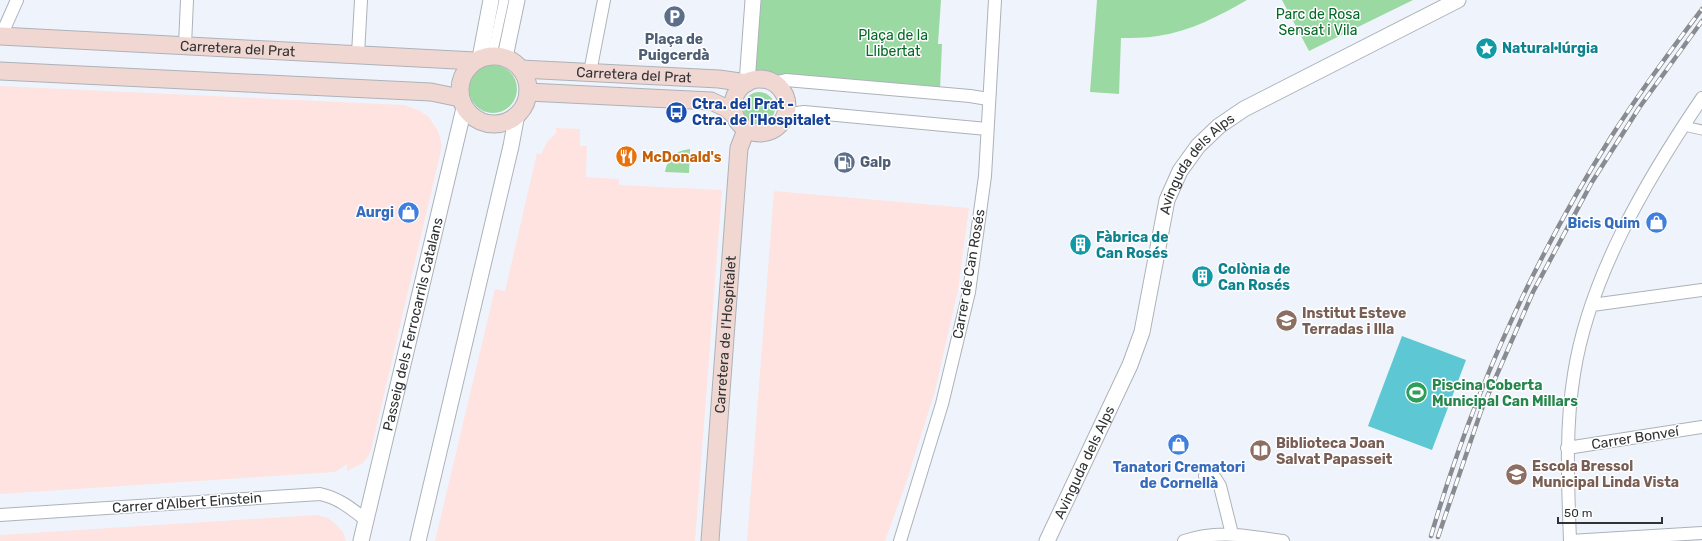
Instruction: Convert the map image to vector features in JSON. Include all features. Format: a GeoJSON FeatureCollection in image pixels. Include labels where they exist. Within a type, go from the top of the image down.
{"type":"FeatureCollection","features":[{"type":"Feature","properties":{"kind":"main road","name":"Carretera del Prat"},"geometry":{"type":"LineString","coordinates":[[0,36],[477,59]]}},
{"type":"Feature","properties":{"kind":"main road"},"geometry":{"type":"LineString","coordinates":[[500,52],[521,68],[525,76],[528,92],[526,100],[517,114],[503,123],[487,124],[470,115],[462,103],[459,88],[462,77],[467,68],[477,59],[500,52]]}},
{"type":"Feature","properties":{"kind":"main road","name":"Carretera del Prat"},"geometry":{"type":"LineString","coordinates":[[521,68],[719,79],[747,83]]}},
{"type":"Feature","properties":{"kind":"main road"},"geometry":{"type":"LineString","coordinates":[[0,71],[431,92],[462,103]]}},
{"type":"Feature","properties":{"kind":"main road"},"geometry":{"type":"LineString","coordinates":[[759,80],[773,83],[780,87],[786,99],[785,115],[781,123],[775,129],[767,132],[757,133],[746,130],[741,126],[735,116],[733,108],[735,96],[747,83],[759,80]]}},
{"type":"Feature","properties":{"kind":"main road","name":"Carretera del Prat"},"geometry":{"type":"LineString","coordinates":[[528,92],[711,101],[720,104],[735,116]]}},
{"type":"Feature","properties":{"kind":"main road","name":"Carretera de l'Hospitalet"},"geometry":{"type":"LineString","coordinates":[[710,541],[740,148],[746,130]]}},
{"type":"Feature","properties":{"kind":"street"},"geometry":{"type":"LineString","coordinates":[[0,36],[17,0]]}},
{"type":"Feature","properties":{"kind":"street"},"geometry":{"type":"LineString","coordinates":[[185,45],[187,0]]}},
{"type":"Feature","properties":{"kind":"street"},"geometry":{"type":"LineString","coordinates":[[358,54],[361,0]]}},
{"type":"Feature","properties":{"kind":"street"},"geometry":{"type":"LineString","coordinates":[[477,59],[491,0]]}},
{"type":"Feature","properties":{"kind":"street"},"geometry":{"type":"LineString","coordinates":[[500,52],[504,0]]}},
{"type":"Feature","properties":{"kind":"street"},"geometry":{"type":"LineString","coordinates":[[500,52],[517,0]]}},
{"type":"Feature","properties":{"kind":"street"},"geometry":{"type":"LineString","coordinates":[[590,72],[604,0]]}},
{"type":"Feature","properties":{"kind":"street"},"geometry":{"type":"LineString","coordinates":[[747,83],[753,0]]}},
{"type":"Feature","properties":{"kind":"street","name":"Carrer de Can Rosés"},"geometry":{"type":"LineString","coordinates":[[900,541],[942,404],[969,292],[985,176],[988,99],[995,0]]}},
{"type":"Feature","properties":{"kind":"street","name":"Avinguda dels Alps"},"geometry":{"type":"LineString","coordinates":[[1047,541],[1130,365],[1139,341],[1145,317],[1164,209],[1176,179],[1191,154],[1211,132],[1244,109],[1458,0]]}},
{"type":"Feature","properties":{"kind":"street"},"geometry":{"type":"LineString","coordinates":[[773,83],[786,80],[970,96],[988,99]]}},
{"type":"Feature","properties":{"kind":"street"},"geometry":{"type":"LineString","coordinates":[[1702,98],[1655,171],[1639,200],[1603,274],[1592,305],[1574,374],[1567,448],[1570,541],[1702,533]]}},
{"type":"Feature","properties":{"kind":"street","name":"Passeig dels Ferrocarrils Catalans"},"geometry":{"type":"LineString","coordinates":[[362,541],[462,103]]}},
{"type":"Feature","properties":{"kind":"street"},"geometry":{"type":"LineString","coordinates":[[785,115],[804,112],[987,128]]}},
{"type":"Feature","properties":{"kind":"street"},"geometry":{"type":"LineString","coordinates":[[418,541],[511,146],[517,114]]}},
{"type":"Feature","properties":{"kind":"street"},"geometry":{"type":"LineString","coordinates":[[1684,126],[1702,130]]}},
{"type":"Feature","properties":{"kind":"street"},"geometry":{"type":"LineString","coordinates":[[1592,305],[1702,290]]}},
{"type":"Feature","properties":{"kind":"street","name":"Carrer Bonveí"},"geometry":{"type":"LineString","coordinates":[[1567,448],[1702,427]]}},
{"type":"Feature","properties":{"kind":"street"},"geometry":{"type":"LineString","coordinates":[[1205,476],[1215,478],[1218,481],[1232,534]]}},
{"type":"Feature","properties":{"kind":"street","name":"Carrer d'Albert Einstein"},"geometry":{"type":"LineString","coordinates":[[0,515],[320,494],[346,504],[366,520]]}},
{"type":"Feature","properties":{"kind":"street"},"geometry":{"type":"LineString","coordinates":[[1184,541],[1208,534],[1232,534],[1283,541]]}},
{"type":"Feature","properties":{"kind":"shaded area"},"geometry":{"type":"Polygon","coordinates":[[[0,86],[404,105],[418,110],[428,116],[438,131],[442,146],[371,450],[363,463],[347,471],[347,464],[335,472],[0,494],[0,86]]]}},
{"type":"Feature","properties":{"kind":"shaded area"},"geometry":{"type":"Polygon","coordinates":[[[556,128],[580,129],[580,146],[587,146],[586,177],[619,179],[619,185],[722,190],[695,541],[435,541],[495,289],[505,291],[537,153],[541,154],[547,142],[556,133],[556,128]]]}},
{"type":"Feature","properties":{"kind":"shaded area"},"geometry":{"type":"Polygon","coordinates":[[[774,191],[969,208],[958,290],[935,391],[905,486],[885,541],[747,541],[774,191]]]}},
{"type":"Feature","properties":{"kind":"shaded area"},"geometry":{"type":"Polygon","coordinates":[[[317,515],[328,518],[336,524],[343,532],[346,541],[0,541],[0,535],[317,515]]]}},
{"type":"Feature","properties":{"kind":"green space","name":"Plaça de la Llibertat"},"geometry":{"type":"Polygon","coordinates":[[[761,0],[941,0],[938,44],[942,44],[940,90],[758,74],[754,69],[761,0]]]}},
{"type":"Feature","properties":{"kind":"green space","name":"Parc de Rosa Sensat i Vila"},"geometry":{"type":"Polygon","coordinates":[[[1097,0],[1247,0],[1215,17],[1182,31],[1153,37],[1121,38],[1119,94],[1090,92],[1097,0]]]}},
{"type":"Feature","properties":{"kind":"green space","name":"Parc de Rosa Sensat i Vila"},"geometry":{"type":"Polygon","coordinates":[[[1282,0],[1413,0],[1309,51],[1282,0]]]}},
{"type":"Feature","properties":{"kind":"green space"},"geometry":{"type":"Polygon","coordinates":[[[488,65],[498,65],[510,72],[517,84],[517,94],[510,106],[498,113],[488,113],[480,109],[473,102],[469,94],[469,84],[473,76],[480,69],[488,65]]]}},
{"type":"Feature","properties":{"kind":"green space"},"geometry":{"type":"Polygon","coordinates":[[[759,92],[770,97],[775,108],[770,119],[759,124],[748,119],[743,108],[748,97],[759,92]]]}},
{"type":"Feature","properties":{"kind":"green space"},"geometry":{"type":"Polygon","coordinates":[[[690,149],[689,173],[665,172],[668,162],[676,153],[690,149]]]}},
{"type":"Feature","properties":{"kind":"water","name":"Piscina Coberta Municipal Can Millars"},"geometry":{"type":"Polygon","coordinates":[[[1402,336],[1466,360],[1432,450],[1368,426],[1402,336]]]}},
{"type":"Feature","properties":{"kind":"railway"},"geometry":{"type":"LineString","coordinates":[[1431,536],[1465,432],[1485,381],[1530,281],[1555,232],[1611,137],[1655,72],[1702,9]]}},
{"type":"Feature","properties":{"kind":"railway"},"geometry":{"type":"LineString","coordinates":[[1438,537],[1481,411],[1533,292],[1592,182],[1639,108],[1702,21]]}},
{"type":"Feature","properties":{"kind":"place","name":"Plaça de Puigcerdà"},"geometry":{"type":"Point","coordinates":[674,17]}},
{"type":"Feature","properties":{"kind":"place","name":"Natural·lúrgia"},"geometry":{"type":"Point","coordinates":[1486,48]}},
{"type":"Feature","properties":{"kind":"place","name":"Ctra. del Prat - Ctra. de l'Hospitalet"},"geometry":{"type":"Point","coordinates":[677,112]}},
{"type":"Feature","properties":{"kind":"place","name":"McDonald's"},"geometry":{"type":"Point","coordinates":[626,157]}},
{"type":"Feature","properties":{"kind":"place","name":"Galp"},"geometry":{"type":"Point","coordinates":[845,162]}},
{"type":"Feature","properties":{"kind":"place","name":"Aurgi"},"geometry":{"type":"Point","coordinates":[409,212]}},
{"type":"Feature","properties":{"kind":"place","name":"Bicis Quim"},"geometry":{"type":"Point","coordinates":[1656,223]}},
{"type":"Feature","properties":{"kind":"place","name":"Fàbrica de Can Rosés"},"geometry":{"type":"Point","coordinates":[1080,245]}},
{"type":"Feature","properties":{"kind":"place","name":"Colònia de Can Rosés"},"geometry":{"type":"Point","coordinates":[1203,277]}},
{"type":"Feature","properties":{"kind":"place","name":"Institut Esteve Terradas i Illa"},"geometry":{"type":"Point","coordinates":[1286,321]}},
{"type":"Feature","properties":{"kind":"place","name":"Piscina Coberta Municipal Can Millars"},"geometry":{"type":"Point","coordinates":[1417,393]}},
{"type":"Feature","properties":{"kind":"place","name":"Tanatori Crematori de Cornellà"},"geometry":{"type":"Point","coordinates":[1179,445]}},
{"type":"Feature","properties":{"kind":"place","name":"Biblioteca Joan Salvat Papasseit"},"geometry":{"type":"Point","coordinates":[1260,451]}},
{"type":"Feature","properties":{"kind":"place","name":"Escola Bressol Municipal Linda Vista"},"geometry":{"type":"Point","coordinates":[1517,474]}}]}
